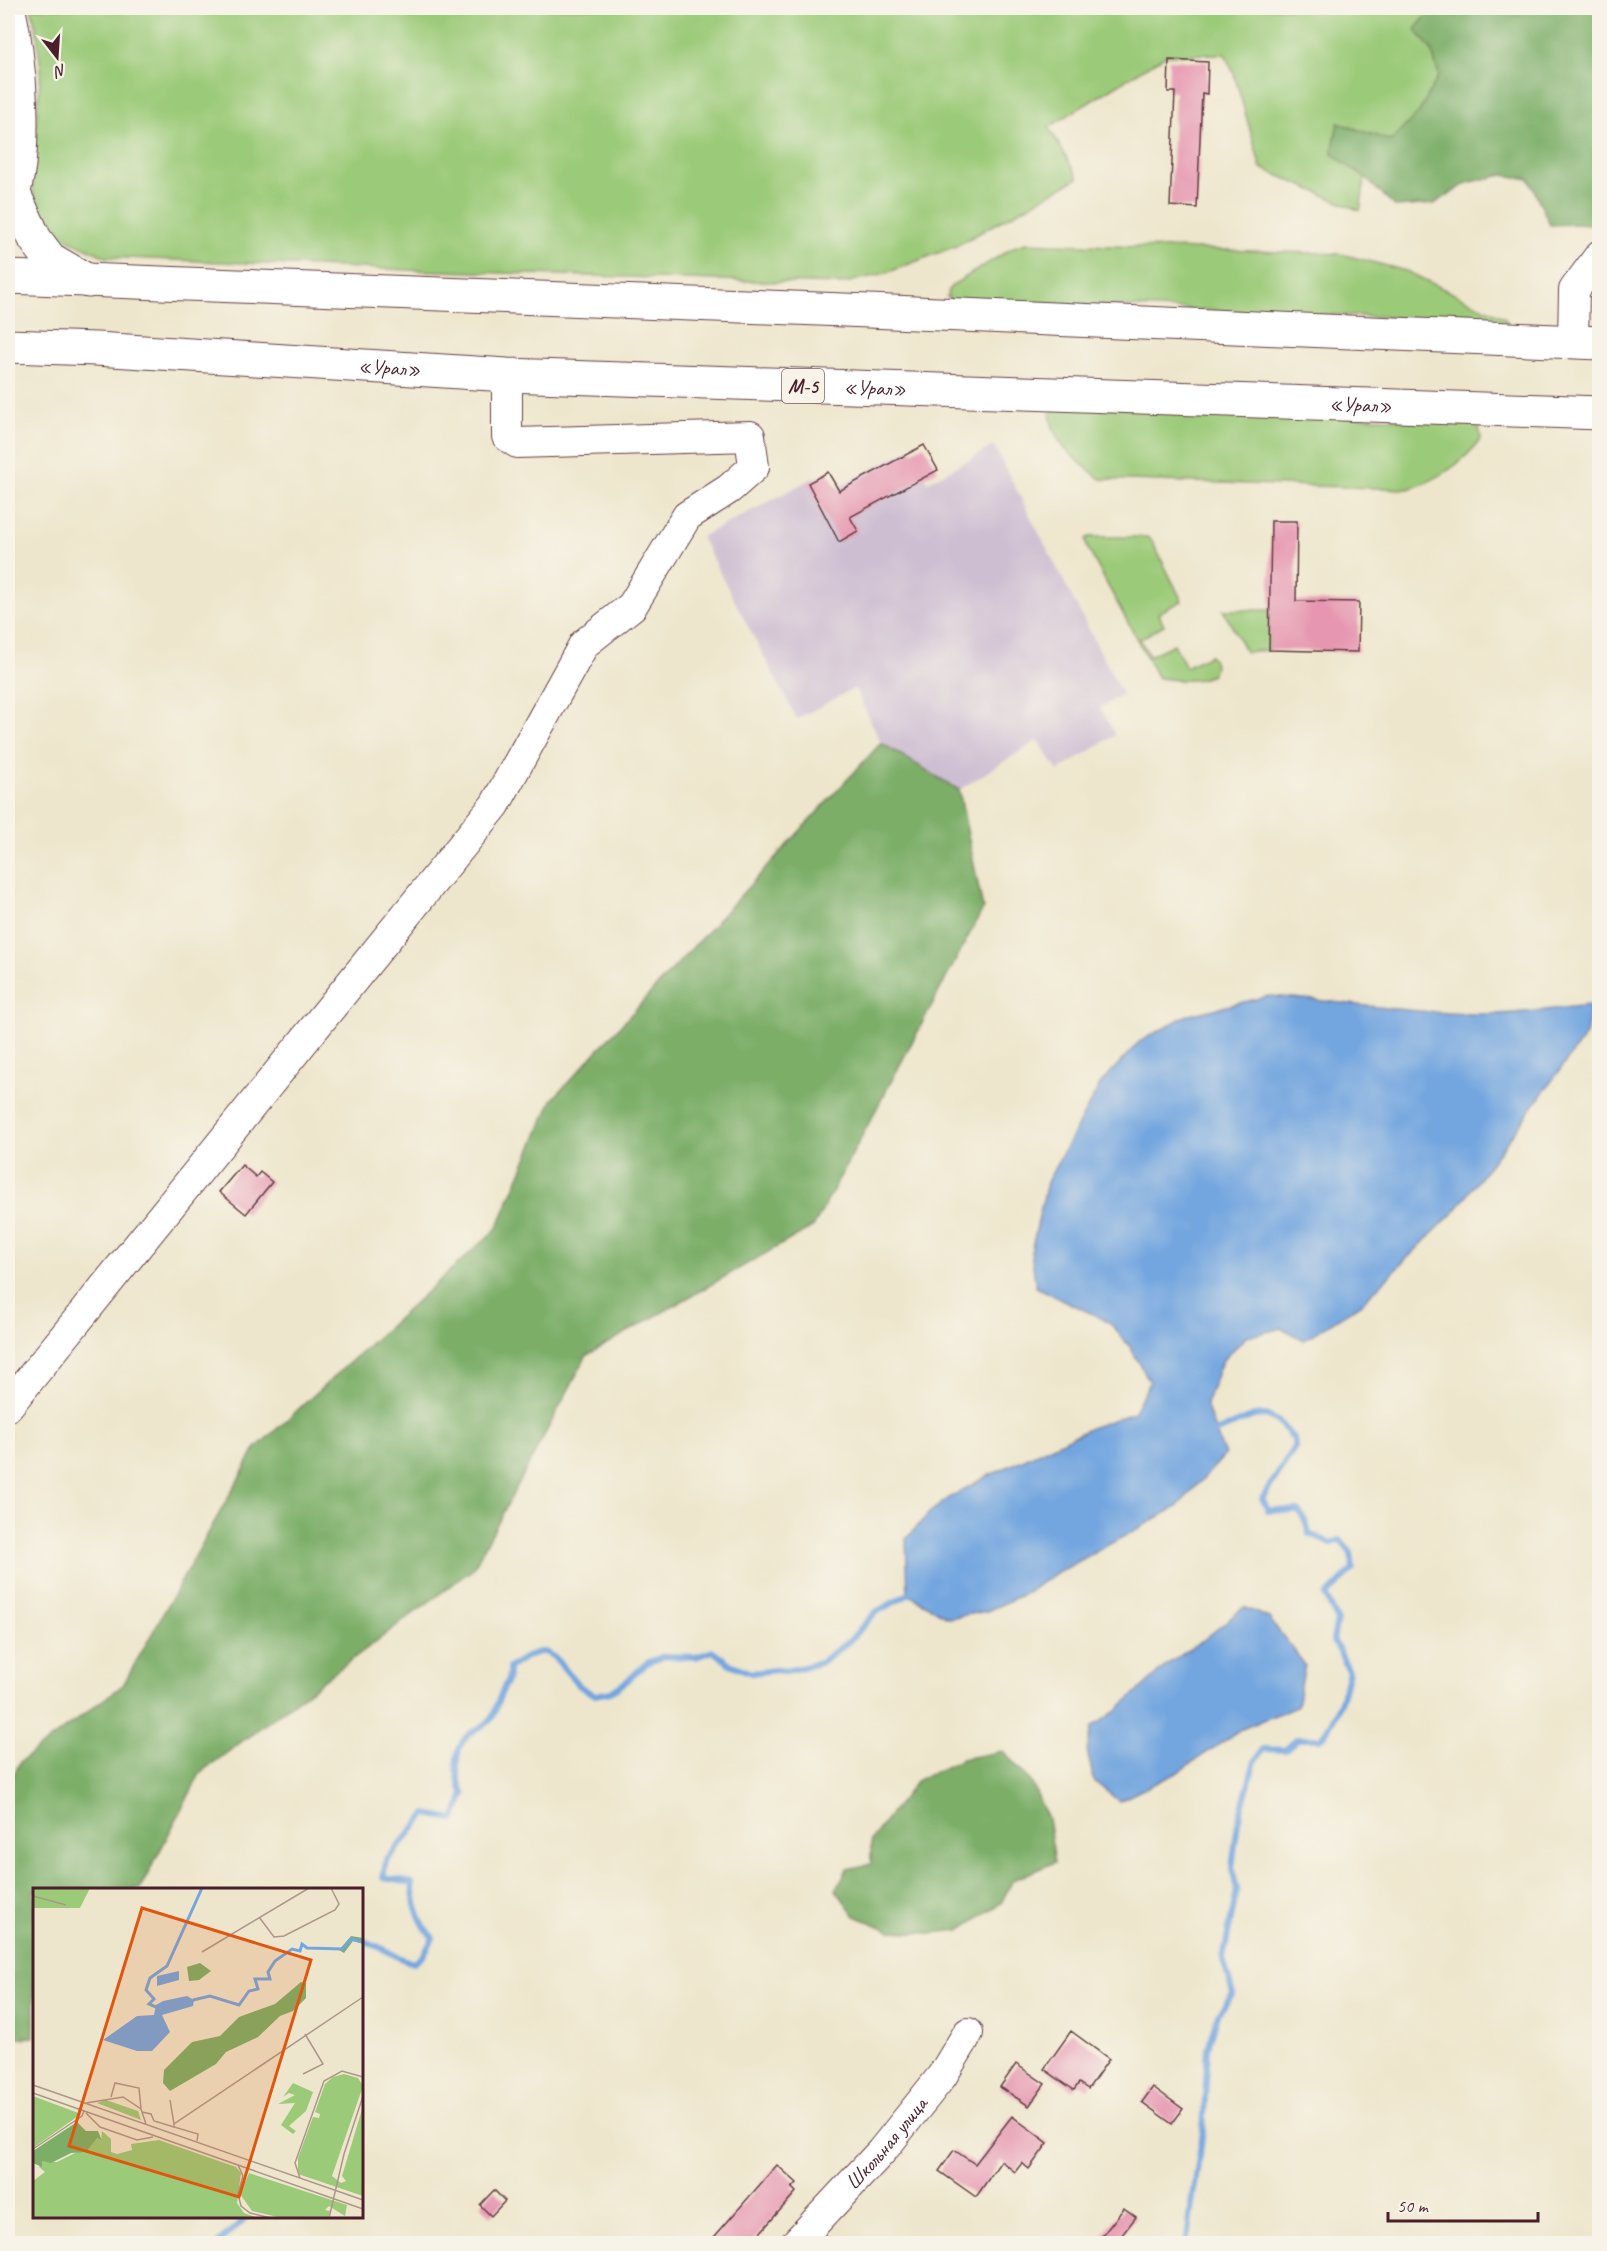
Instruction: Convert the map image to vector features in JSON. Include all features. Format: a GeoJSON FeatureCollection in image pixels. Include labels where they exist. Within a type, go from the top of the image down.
{"type":"FeatureCollection","features":[{"type":"Feature","properties":{"kind":"main road"},"geometry":{"type":"LineString","coordinates":[[8,8],[14,31],[19,70],[19,144],[11,200],[50,259],[88,281]]}},
{"type":"Feature","properties":{"kind":"main road"},"geometry":{"type":"LineString","coordinates":[[8,278],[868,311],[1586,343]]}},
{"type":"Feature","properties":{"kind":"main road","name":"«Урал»"},"geometry":{"type":"LineString","coordinates":[[8,345],[507,375],[1599,413]]}},
{"type":"Feature","properties":{"kind":"street"},"geometry":{"type":"LineString","coordinates":[[1586,343],[1574,290],[1599,255]]}},
{"type":"Feature","properties":{"kind":"street"},"geometry":{"type":"LineString","coordinates":[[8,1406],[495,805],[585,644],[632,606],[687,516],[729,489],[754,467],[750,436],[518,444],[507,436],[507,375]]}},
{"type":"Feature","properties":{"kind":"street","name":"Школьная улица"},"geometry":{"type":"LineString","coordinates":[[795,2244],[881,2152],[942,2076],[968,2033]]}},
{"type":"Feature","properties":{"kind":"shaded area"},"geometry":{"type":"Polygon","coordinates":[[[994,446],[1122,694],[1100,708],[1115,735],[1058,771],[1038,740],[959,790],[881,743],[855,688],[797,719],[701,537],[815,477],[824,495],[910,449],[928,482],[994,446]]]}},
{"type":"Feature","properties":{"kind":"green space"},"geometry":{"type":"Polygon","coordinates":[[[31,8],[1433,8],[1416,29],[1431,49],[1439,75],[1419,112],[1392,141],[1338,123],[1332,154],[1365,178],[1360,211],[1261,168],[1234,74],[1225,54],[1166,55],[1049,127],[1078,178],[956,246],[886,273],[841,284],[409,270],[106,257],[58,235],[44,219],[33,192],[33,163],[41,70],[36,27],[31,8]]]}},
{"type":"Feature","properties":{"kind":"green space"},"geometry":{"type":"Polygon","coordinates":[[[1433,8],[1599,8],[1599,226],[1550,225],[1529,179],[1502,175],[1467,183],[1434,204],[1396,207],[1365,178],[1332,154],[1338,123],[1391,141],[1419,112],[1439,75],[1431,49],[1415,29],[1433,8]]]}},
{"type":"Feature","properties":{"kind":"green space"},"geometry":{"type":"Polygon","coordinates":[[[1026,243],[1341,254],[1406,271],[1505,318],[1507,322],[952,300],[947,297],[949,289],[954,284],[1014,247],[1026,243]]]}},
{"type":"Feature","properties":{"kind":"green space"},"geometry":{"type":"Polygon","coordinates":[[[1061,405],[1478,422],[1481,439],[1449,470],[1419,486],[1408,489],[1100,479],[1067,451],[1056,434],[1050,413],[1061,405]]]}},
{"type":"Feature","properties":{"kind":"green space"},"geometry":{"type":"Polygon","coordinates":[[[1089,537],[1147,537],[1152,541],[1182,601],[1158,613],[1164,625],[1140,639],[1149,656],[1174,644],[1186,667],[1210,655],[1215,664],[1212,675],[1192,680],[1158,678],[1087,547],[1086,539],[1089,537]]]}},
{"type":"Feature","properties":{"kind":"green space"},"geometry":{"type":"Polygon","coordinates":[[[1223,610],[1270,610],[1269,650],[1246,652],[1223,610]]]}},
{"type":"Feature","properties":{"kind":"green space"},"geometry":{"type":"Polygon","coordinates":[[[881,743],[959,790],[983,909],[814,1226],[587,1355],[473,1569],[201,1772],[141,1888],[33,1888],[33,2037],[8,2039],[8,1786],[20,1762],[123,1685],[256,1448],[497,1228],[552,1100],[881,743]]]}},
{"type":"Feature","properties":{"kind":"green space"},"geometry":{"type":"Polygon","coordinates":[[[1003,1751],[1031,1782],[1048,1819],[1055,1862],[1013,1880],[1001,1903],[960,1930],[931,1933],[891,1931],[855,1916],[836,1890],[847,1869],[871,1864],[871,1840],[916,1781],[962,1759],[1003,1751]]]}},
{"type":"Feature","properties":{"kind":"water"},"geometry":{"type":"Polygon","coordinates":[[[1269,996],[1404,1010],[1458,1013],[1498,1014],[1591,1005],[1586,1035],[1456,1210],[1361,1304],[1304,1340],[1282,1328],[1246,1337],[1222,1361],[1206,1404],[1225,1455],[1177,1507],[1022,1595],[987,1611],[949,1618],[908,1594],[906,1539],[929,1513],[952,1496],[988,1476],[1093,1427],[1133,1413],[1150,1382],[1130,1347],[1109,1322],[1036,1287],[1031,1252],[1047,1182],[1101,1083],[1139,1042],[1185,1016],[1269,996]]]}},
{"type":"Feature","properties":{"kind":"water"},"geometry":{"type":"Polygon","coordinates":[[[1244,1607],[1269,1618],[1305,1665],[1297,1706],[1242,1729],[1178,1772],[1119,1801],[1094,1781],[1087,1751],[1092,1728],[1118,1709],[1169,1663],[1206,1638],[1244,1607]]]}},
{"type":"Feature","properties":{"kind":"building"},"geometry":{"type":"Polygon","coordinates":[[[1169,60],[1208,62],[1207,94],[1202,93],[1197,208],[1170,206],[1175,92],[1168,92],[1169,60]]]}},
{"type":"Feature","properties":{"kind":"building"},"geometry":{"type":"Polygon","coordinates":[[[924,445],[938,470],[850,517],[858,531],[839,542],[808,483],[828,472],[839,491],[924,445]]]}},
{"type":"Feature","properties":{"kind":"building"},"geometry":{"type":"Polygon","coordinates":[[[1271,521],[1297,521],[1296,601],[1359,602],[1358,652],[1269,650],[1271,521]]]}},
{"type":"Feature","properties":{"kind":"building"},"geometry":{"type":"Polygon","coordinates":[[[242,1165],[256,1177],[260,1172],[272,1182],[246,1214],[219,1192],[242,1165]]]}},
{"type":"Feature","properties":{"kind":"building"},"geometry":{"type":"Polygon","coordinates":[[[1071,2031],[1109,2059],[1088,2089],[1079,2083],[1074,2090],[1044,2069],[1071,2031]]]}},
{"type":"Feature","properties":{"kind":"building"},"geometry":{"type":"Polygon","coordinates":[[[1016,2064],[1045,2084],[1029,2106],[1000,2087],[1016,2064]]]}},
{"type":"Feature","properties":{"kind":"building"},"geometry":{"type":"Polygon","coordinates":[[[1153,2087],[1183,2109],[1172,2124],[1142,2102],[1153,2087]]]}},
{"type":"Feature","properties":{"kind":"building"},"geometry":{"type":"Polygon","coordinates":[[[1012,2116],[1048,2143],[1029,2169],[1022,2163],[1015,2172],[1001,2161],[976,2197],[939,2171],[954,2150],[975,2164],[1012,2116]]]}},
{"type":"Feature","properties":{"kind":"building"},"geometry":{"type":"Polygon","coordinates":[[[777,2165],[797,2183],[792,2188],[796,2192],[751,2244],[708,2244],[777,2165]]]}},
{"type":"Feature","properties":{"kind":"building"},"geometry":{"type":"Polygon","coordinates":[[[494,2190],[505,2201],[491,2216],[480,2205],[494,2190]]]}},
{"type":"Feature","properties":{"kind":"building"},"geometry":{"type":"Polygon","coordinates":[[[1124,2208],[1136,2217],[1115,2244],[1096,2244],[1124,2208]]]}},
{"type":"Feature","properties":{"kind":"waterway"},"geometry":{"type":"LineString","coordinates":[[1186,2244],[1203,2131],[1208,2048],[1218,2014],[1233,1994],[1223,1959],[1237,1890],[1232,1868],[1238,1822],[1255,1760],[1263,1749],[1285,1750],[1297,1739],[1320,1739],[1335,1715],[1349,1671],[1333,1639],[1337,1620],[1326,1596],[1353,1569],[1351,1553],[1340,1540],[1332,1543],[1309,1534],[1306,1522],[1299,1511],[1268,1510],[1262,1499],[1295,1447],[1294,1439],[1278,1421],[1266,1415],[1254,1416],[1210,1434]]}},
{"type":"Feature","properties":{"kind":"waterway"},"geometry":{"type":"LineString","coordinates":[[363,1941],[414,1963],[423,1956],[433,1938],[418,1913],[412,1883],[383,1878],[386,1861],[426,1814],[454,1819],[464,1794],[456,1764],[459,1749],[467,1736],[485,1725],[492,1717],[508,1679],[509,1668],[522,1659],[540,1652],[547,1653],[580,1686],[595,1695],[611,1692],[647,1663],[664,1656],[696,1657],[713,1651],[730,1664],[751,1673],[786,1671],[820,1663],[849,1641],[876,1612],[915,1591]]}},
{"type":"Feature","properties":{"kind":"waterway"},"geometry":{"type":"LineString","coordinates":[[218,2244],[245,2218]]}}]}
